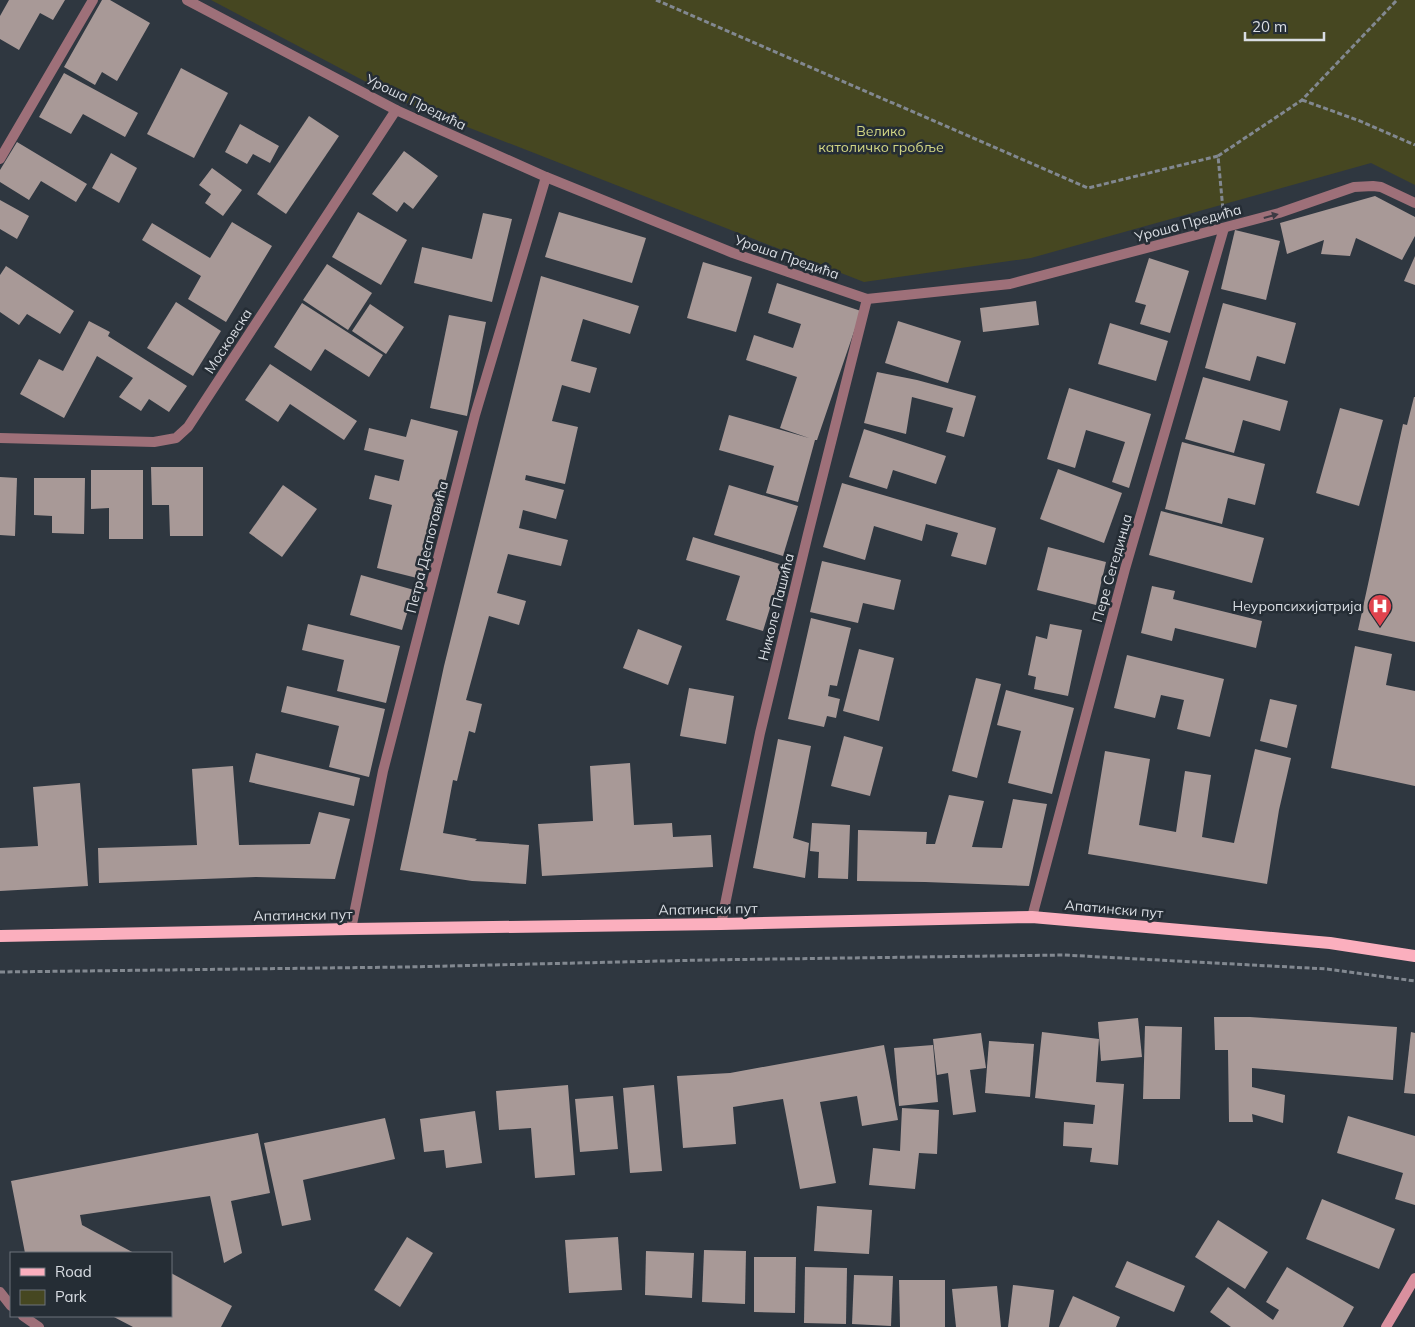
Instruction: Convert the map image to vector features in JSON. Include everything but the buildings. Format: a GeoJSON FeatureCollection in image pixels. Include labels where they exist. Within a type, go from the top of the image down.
{"type":"FeatureCollection","features":[{"type":"Feature","properties":{"kind":"main road","name":"Апатински пут"},"geometry":{"type":"LineString","coordinates":[[0,936],[1032,917],[1330,943],[1415,956]]}},
{"type":"Feature","properties":{"kind":"street"},"geometry":{"type":"LineString","coordinates":[[0,159],[93,0]]}},
{"type":"Feature","properties":{"kind":"street","name":"Уроша Предића"},"geometry":{"type":"LineString","coordinates":[[187,0],[396,110],[546,177],[733,253],[868,300],[1010,284],[1279,214],[1354,187],[1382,187],[1415,203]]}},
{"type":"Feature","properties":{"kind":"street","name":"Московска"},"geometry":{"type":"LineString","coordinates":[[0,438],[154,442],[176,438],[188,427],[396,110]]}},
{"type":"Feature","properties":{"kind":"street","name":"Петра Деспотовића"},"geometry":{"type":"LineString","coordinates":[[351,929],[383,771],[475,415],[546,177]]}},
{"type":"Feature","properties":{"kind":"street","name":"Пере Сегединца"},"geometry":{"type":"LineString","coordinates":[[1032,917],[1125,570],[1224,228]]}},
{"type":"Feature","properties":{"kind":"street","name":"Николе Пашића"},"geometry":{"type":"LineString","coordinates":[[721,924],[760,733],[808,534],[868,300]]}},
{"type":"Feature","properties":{"kind":"street"},"geometry":{"type":"LineString","coordinates":[[1386,1327],[1415,1278]]}},
{"type":"Feature","properties":{"kind":"street"},"geometry":{"type":"LineString","coordinates":[[0,1292],[10,1305]]}},
{"type":"Feature","properties":{"kind":"street"},"geometry":{"type":"LineString","coordinates":[[24,1317],[39,1327]]}},
{"type":"Feature","properties":{"kind":"path"},"geometry":{"type":"LineString","coordinates":[[656,0],[1088,188],[1218,156],[1302,100],[1397,0]]}},
{"type":"Feature","properties":{"kind":"path"},"geometry":{"type":"LineString","coordinates":[[1302,100],[1360,121],[1415,145]]}},
{"type":"Feature","properties":{"kind":"path"},"geometry":{"type":"LineString","coordinates":[[1218,156],[1224,228]]}},
{"type":"Feature","properties":{"kind":"path"},"geometry":{"type":"LineString","coordinates":[[0,972],[376,968],[715,960],[1064,955],[1327,969],[1415,981]]}},
{"type":"Feature","properties":{"kind":"green space","name":"Велико католичко гробље"},"geometry":{"type":"Polygon","coordinates":[[[211,0],[1415,0],[1415,185],[1371,163],[1031,258],[864,282],[406,103],[211,0]]]}},
{"type":"Feature","properties":{"kind":"place","name":"Неуропсихијатрија"},"geometry":{"type":"Point","coordinates":[1380,627]}}]}
